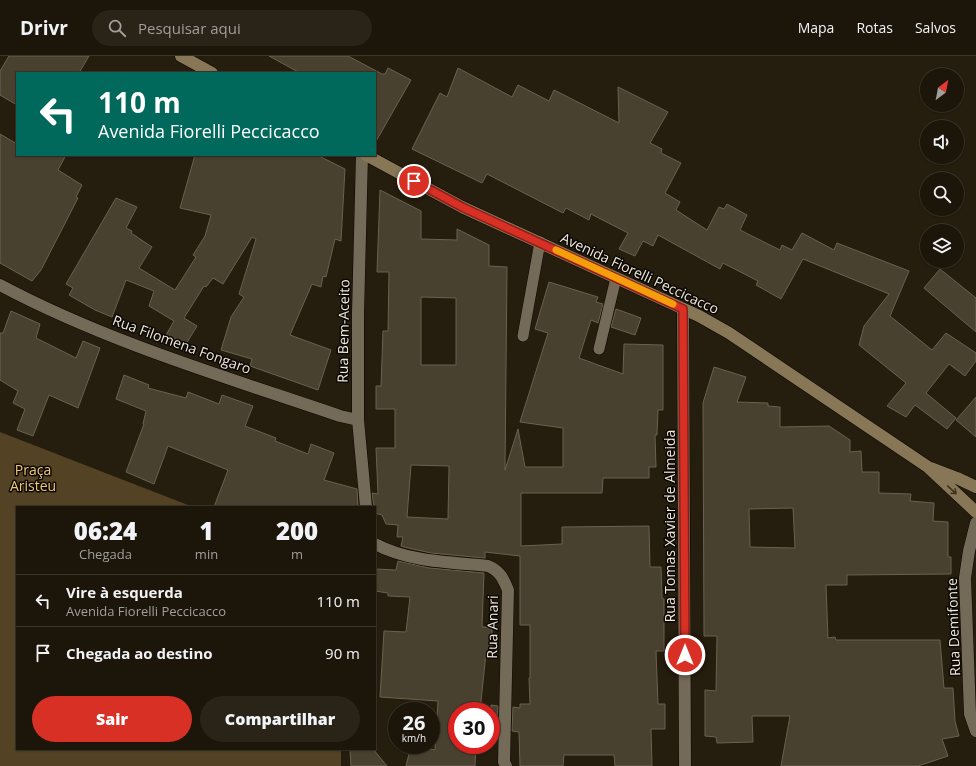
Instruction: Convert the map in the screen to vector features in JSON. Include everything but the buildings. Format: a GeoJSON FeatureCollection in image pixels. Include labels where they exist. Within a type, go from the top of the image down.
{"type":"FeatureCollection","features":[{"type":"Feature","properties":{"kind":"main road"},"geometry":{"type":"LineString","coordinates":[[181,56],[210,72]]}},
{"type":"Feature","properties":{"kind":"main road","name":"Avenida Fiorelli Peccicacco"},"geometry":{"type":"LineString","coordinates":[[366,156],[462,207],[683,309],[729,333],[928,467],[976,512]]}},
{"type":"Feature","properties":{"kind":"main road","name":"Avenida Fiorelli Peccicacco"},"geometry":{"type":"LineString","coordinates":[[928,467],[976,487]]}},
{"type":"Feature","properties":{"kind":"street","name":"Rua Bem-Aceito"},"geometry":{"type":"LineString","coordinates":[[364,156],[358,306],[358,420],[366,506]]}},
{"type":"Feature","properties":{"kind":"street","name":"Rua Filomena Fongaro"},"geometry":{"type":"LineString","coordinates":[[0,285],[61,316],[130,343],[326,411],[358,420]]}},
{"type":"Feature","properties":{"kind":"street","name":"Rua Tomas Xavier de Almeida"},"geometry":{"type":"LineString","coordinates":[[683,309],[685,766]]}},
{"type":"Feature","properties":{"kind":"street","name":"Rua Demifonte"},"geometry":{"type":"LineString","coordinates":[[976,523],[969,551],[965,578],[970,714],[976,731]]}},
{"type":"Feature","properties":{"kind":"street","name":"Rua Anari"},"geometry":{"type":"LineString","coordinates":[[376,544],[391,552],[412,558],[488,566],[498,571],[504,579],[508,590],[504,762],[506,766]]}},
{"type":"Feature","properties":{"kind":"lane"},"geometry":{"type":"LineString","coordinates":[[523,336],[540,242]]}},
{"type":"Feature","properties":{"kind":"lane"},"geometry":{"type":"LineString","coordinates":[[599,349],[616,278]]}},
{"type":"Feature","properties":{"kind":"green space","name":"Praça Aristeu"},"geometry":{"type":"Polygon","coordinates":[[[0,432],[190,506],[16,506],[16,750],[341,750],[341,766],[0,766],[0,432]]]}},
{"type":"Feature","properties":{"kind":"slow traffic"},"geometry":{"type":"LineString","coordinates":[[556,250],[673,304]]}},
{"type":"Feature","properties":{"kind":"route"},"geometry":{"type":"LineString","coordinates":[[414,181],[462,207],[683,309],[685,655]]}}]}
